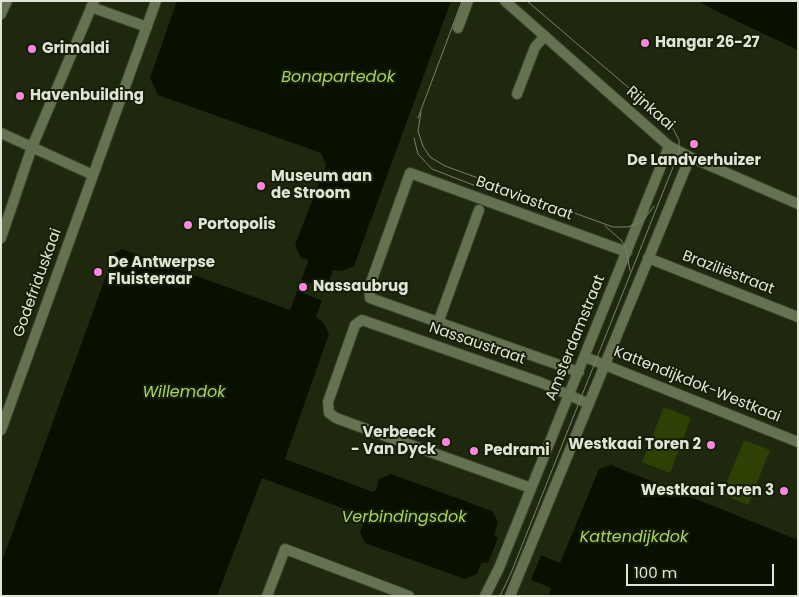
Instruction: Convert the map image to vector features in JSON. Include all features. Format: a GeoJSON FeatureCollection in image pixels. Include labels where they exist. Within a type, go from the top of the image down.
{"type":"FeatureCollection","features":[{"type":"Feature","properties":{"kind":"street"},"geometry":{"type":"LineString","coordinates":[[1,14],[7,1]]}},
{"type":"Feature","properties":{"kind":"street","name":"Godefriduskaai"},"geometry":{"type":"LineString","coordinates":[[1,430],[156,1]]}},
{"type":"Feature","properties":{"kind":"street"},"geometry":{"type":"LineString","coordinates":[[458,28],[468,1]]}},
{"type":"Feature","properties":{"kind":"street","name":"Rijnkaai"},"geometry":{"type":"LineString","coordinates":[[505,1],[669,146],[798,204]]}},
{"type":"Feature","properties":{"kind":"street"},"geometry":{"type":"LineString","coordinates":[[1,238],[32,148],[92,4],[147,27]]}},
{"type":"Feature","properties":{"kind":"street"},"geometry":{"type":"LineString","coordinates":[[517,94],[535,48],[545,36]]}},
{"type":"Feature","properties":{"kind":"street"},"geometry":{"type":"LineString","coordinates":[[1,133],[93,175]]}},
{"type":"Feature","properties":{"kind":"street","name":"Amsterdamstraat"},"geometry":{"type":"LineString","coordinates":[[484,596],[499,568],[669,146]]}},
{"type":"Feature","properties":{"kind":"street"},"geometry":{"type":"LineString","coordinates":[[510,596],[690,157]]}},
{"type":"Feature","properties":{"kind":"street","name":"Bataviastraat"},"geometry":{"type":"LineString","coordinates":[[368,288],[410,173],[627,252]]}},
{"type":"Feature","properties":{"kind":"street","name":"Nassaustraat"},"geometry":{"type":"LineString","coordinates":[[438,322],[479,210]]}},
{"type":"Feature","properties":{"kind":"street","name":"Braziliëstraat"},"geometry":{"type":"LineString","coordinates":[[648,258],[798,317]]}},
{"type":"Feature","properties":{"kind":"street","name":"Nassaustraat"},"geometry":{"type":"LineString","coordinates":[[368,288],[370,298],[579,372]]}},
{"type":"Feature","properties":{"kind":"street","name":"Nassaustraat"},"geometry":{"type":"LineString","coordinates":[[531,488],[336,418],[329,413],[328,402],[355,325],[362,320],[542,382],[589,404]]}},
{"type":"Feature","properties":{"kind":"street","name":"Kattendijkdok-Westkaai"},"geometry":{"type":"LineString","coordinates":[[585,357],[798,442]]}},
{"type":"Feature","properties":{"kind":"street"},"geometry":{"type":"LineString","coordinates":[[267,596],[285,549],[409,596]]}},
{"type":"Feature","properties":{"kind":"green space"},"geometry":{"type":"Polygon","coordinates":[[[664,407],[691,418],[670,473],[642,462],[664,407]]]}},
{"type":"Feature","properties":{"kind":"green space"},"geometry":{"type":"Polygon","coordinates":[[[744,440],[770,450],[748,505],[722,494],[744,440]]]}},
{"type":"Feature","properties":{"kind":"water"},"geometry":{"type":"Polygon","coordinates":[[[177,1],[451,1],[354,266],[342,271],[333,270],[316,317],[323,322],[329,334],[285,459],[373,492],[376,490],[379,479],[391,474],[492,511],[498,522],[494,536],[560,563],[599,469],[611,465],[798,540],[798,596],[548,596],[551,589],[549,587],[485,562],[481,564],[477,574],[465,579],[365,543],[360,532],[365,519],[363,516],[262,478],[217,596],[1,596],[1,564],[114,254],[122,249],[290,310],[308,262],[307,259],[301,258],[295,245],[326,165],[321,153],[158,95],[150,78],[177,1]]]}},
{"type":"Feature","properties":{"kind":"water"},"geometry":{"type":"Polygon","coordinates":[[[698,1],[798,1],[798,50],[722,14],[698,1]]]}},
{"type":"Feature","properties":{"kind":"pier"},"geometry":{"type":"Polygon","coordinates":[[[299,279],[327,289],[323,301],[295,290],[299,279]]]}},
{"type":"Feature","properties":{"kind":"pier"},"geometry":{"type":"Polygon","coordinates":[[[499,536],[542,553],[530,582],[487,565],[499,536]]]}},
{"type":"Feature","properties":{"kind":"tram line"},"geometry":{"type":"LineString","coordinates":[[418,118],[462,1]]}},
{"type":"Feature","properties":{"kind":"tram line"},"geometry":{"type":"LineString","coordinates":[[500,596],[511,573],[679,152],[679,140],[670,123],[527,1]]}},
{"type":"Feature","properties":{"kind":"tram line"},"geometry":{"type":"LineString","coordinates":[[421,112],[418,131],[423,146],[430,157],[445,166],[613,227],[628,227],[638,223],[645,218],[654,206]]}},
{"type":"Feature","properties":{"kind":"tram line"},"geometry":{"type":"LineString","coordinates":[[414,138],[418,154],[432,169],[494,193],[512,194]]}},
{"type":"Feature","properties":{"kind":"tram line"},"geometry":{"type":"LineString","coordinates":[[605,226],[621,240],[626,248],[630,271]]}},
{"type":"Feature","properties":{"kind":"place","name":"Hangar 26-27"},"geometry":{"type":"Point","coordinates":[645,43]}},
{"type":"Feature","properties":{"kind":"place","name":"Grimaldi"},"geometry":{"type":"Point","coordinates":[32,49]}},
{"type":"Feature","properties":{"kind":"place","name":"Havenbuilding"},"geometry":{"type":"Point","coordinates":[20,96]}},
{"type":"Feature","properties":{"kind":"place","name":"De Landverhuizer"},"geometry":{"type":"Point","coordinates":[694,144]}},
{"type":"Feature","properties":{"kind":"place","name":"Museum aan de Stroom"},"geometry":{"type":"Point","coordinates":[261,186]}},
{"type":"Feature","properties":{"kind":"place","name":"Portopolis"},"geometry":{"type":"Point","coordinates":[188,225]}},
{"type":"Feature","properties":{"kind":"place","name":"De Antwerpse Fluisteraar"},"geometry":{"type":"Point","coordinates":[98,272]}},
{"type":"Feature","properties":{"kind":"place","name":"Nassaubrug"},"geometry":{"type":"Point","coordinates":[303,287]}},
{"type":"Feature","properties":{"kind":"place","name":"Verbeeck - Van Dyck"},"geometry":{"type":"Point","coordinates":[446,442]}},
{"type":"Feature","properties":{"kind":"place","name":"Westkaai Toren 2"},"geometry":{"type":"Point","coordinates":[711,445]}},
{"type":"Feature","properties":{"kind":"place","name":"Pedrami"},"geometry":{"type":"Point","coordinates":[474,451]}},
{"type":"Feature","properties":{"kind":"place","name":"Westkaai Toren 3"},"geometry":{"type":"Point","coordinates":[784,491]}},
{"type":"Feature","properties":{"kind":"water label","name":"Bonapartedok"},"geometry":{"type":"Point","coordinates":[338,78]}},
{"type":"Feature","properties":{"kind":"water label","name":"Willemdok"},"geometry":{"type":"Point","coordinates":[184,393]}},
{"type":"Feature","properties":{"kind":"water label","name":"Verbindingsdok"},"geometry":{"type":"Point","coordinates":[404,518]}},
{"type":"Feature","properties":{"kind":"water label","name":"Kattendijkdok"},"geometry":{"type":"Point","coordinates":[634,538]}}]}
